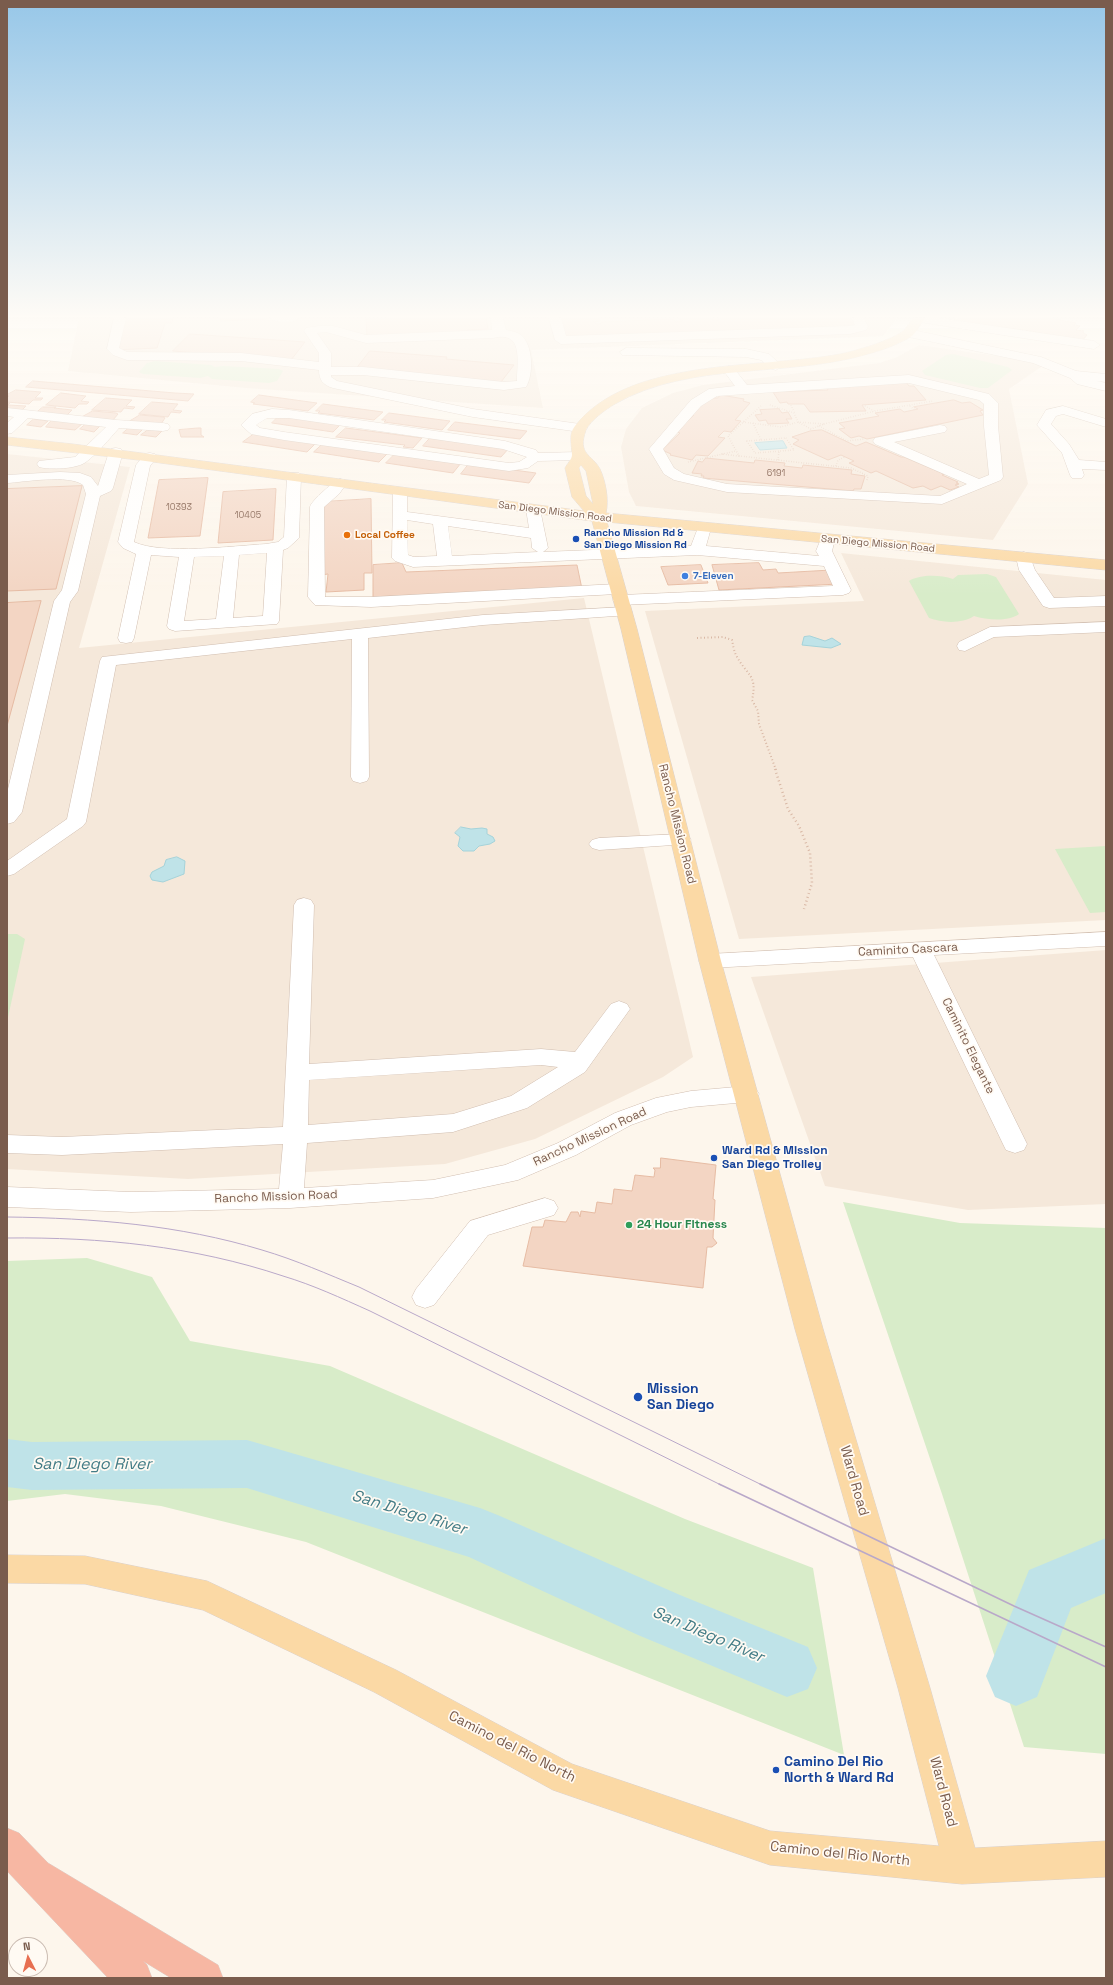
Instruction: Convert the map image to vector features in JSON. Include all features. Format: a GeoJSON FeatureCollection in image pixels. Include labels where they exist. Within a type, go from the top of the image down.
{"type":"FeatureCollection","features":[{"type":"Feature","properties":{"kind":"highway"},"geometry":{"type":"LineString","coordinates":[[7,1845],[86,1930],[134,1978]]}},
{"type":"Feature","properties":{"kind":"highway"},"geometry":{"type":"LineString","coordinates":[[38,1877],[206,1978]]}},
{"type":"Feature","properties":{"kind":"main road"},"geometry":{"type":"LineString","coordinates":[[597,411],[580,428],[577,443],[579,456],[572,468],[579,497],[598,517]]}},
{"type":"Feature","properties":{"kind":"main road","name":"San Diego Mission Road"},"geometry":{"type":"LineString","coordinates":[[7,441],[150,456],[400,492],[598,517],[1106,565]]}},
{"type":"Feature","properties":{"kind":"main road","name":"Rancho Mission Road"},"geometry":{"type":"LineString","coordinates":[[579,456],[593,470],[601,502],[598,517],[606,553],[621,600],[710,961],[746,1094]]}},
{"type":"Feature","properties":{"kind":"main road","name":"Ward Road"},"geometry":{"type":"LineString","coordinates":[[746,1094],[809,1329],[914,1688],[962,1866]]}},
{"type":"Feature","properties":{"kind":"main road","name":"Camino del Rio North"},"geometry":{"type":"LineString","coordinates":[[7,1569],[86,1570],[207,1596],[385,1681],[565,1778],[770,1848],[962,1866],[1106,1859]]}},
{"type":"Feature","properties":{"kind":"street"},"geometry":{"type":"LineString","coordinates":[[254,411],[266,413],[289,414],[505,445],[531,453],[534,457],[579,456]]}},
{"type":"Feature","properties":{"kind":"street"},"geometry":{"type":"LineString","coordinates":[[457,411],[580,428]]}},
{"type":"Feature","properties":{"kind":"street"},"geometry":{"type":"LineString","coordinates":[[689,411],[656,449],[668,471],[679,477],[727,488],[942,500],[996,477],[991,411]]}},
{"type":"Feature","properties":{"kind":"street"},"geometry":{"type":"LineString","coordinates":[[1060,411],[1051,413],[1044,425],[1067,449],[1076,469],[1106,466]]}},
{"type":"Feature","properties":{"kind":"street"},"geometry":{"type":"LineString","coordinates":[[1066,411],[1106,423]]}},
{"type":"Feature","properties":{"kind":"street"},"geometry":{"type":"LineString","coordinates":[[7,412],[116,424],[163,427]]}},
{"type":"Feature","properties":{"kind":"street"},"geometry":{"type":"LineString","coordinates":[[266,413],[254,418],[248,425],[256,431],[284,436],[509,467],[522,466],[531,462],[534,457]]}},
{"type":"Feature","properties":{"kind":"street"},"geometry":{"type":"LineString","coordinates":[[7,430],[25,414]]}},
{"type":"Feature","properties":{"kind":"street"},"geometry":{"type":"LineString","coordinates":[[22,464],[61,464],[80,460],[89,449],[116,424]]}},
{"type":"Feature","properties":{"kind":"street"},"geometry":{"type":"LineString","coordinates":[[880,441],[940,429]]}},
{"type":"Feature","properties":{"kind":"street"},"geometry":{"type":"LineString","coordinates":[[880,441],[979,484]]}},
{"type":"Feature","properties":{"kind":"street"},"geometry":{"type":"LineString","coordinates":[[93,494],[106,488],[116,452]]}},
{"type":"Feature","properties":{"kind":"street"},"geometry":{"type":"LineString","coordinates":[[150,456],[143,464],[126,542],[132,548],[144,550],[187,553],[232,551],[283,545],[291,538],[294,476]]}},
{"type":"Feature","properties":{"kind":"street"},"geometry":{"type":"LineString","coordinates":[[7,479],[68,476],[80,478],[91,486],[93,494],[70,591],[62,601],[12,812],[7,818]]}},
{"type":"Feature","properties":{"kind":"street"},"geometry":{"type":"LineString","coordinates":[[340,483],[334,491],[318,503],[317,507],[316,597],[321,602],[621,600],[844,590],[824,551],[827,539]]}},
{"type":"Feature","properties":{"kind":"street"},"geometry":{"type":"LineString","coordinates":[[400,492],[400,558],[414,562],[697,550],[829,562]]}},
{"type":"Feature","properties":{"kind":"street"},"geometry":{"type":"LineString","coordinates":[[533,509],[541,556]]}},
{"type":"Feature","properties":{"kind":"street"},"geometry":{"type":"LineString","coordinates":[[400,515],[537,534]]}},
{"type":"Feature","properties":{"kind":"street"},"geometry":{"type":"LineString","coordinates":[[440,520],[445,560]]}},
{"type":"Feature","properties":{"kind":"street"},"geometry":{"type":"LineString","coordinates":[[490,528],[496,558]]}},
{"type":"Feature","properties":{"kind":"street"},"geometry":{"type":"LineString","coordinates":[[697,550],[704,528]]}},
{"type":"Feature","properties":{"kind":"street"},"geometry":{"type":"LineString","coordinates":[[187,553],[175,626],[271,621],[275,547]]}},
{"type":"Feature","properties":{"kind":"street"},"geometry":{"type":"LineString","coordinates":[[126,638],[144,550]]}},
{"type":"Feature","properties":{"kind":"street"},"geometry":{"type":"LineString","coordinates":[[224,624],[232,551]]}},
{"type":"Feature","properties":{"kind":"street"},"geometry":{"type":"LineString","coordinates":[[1024,557],[1027,570],[1049,603],[1106,601]]}},
{"type":"Feature","properties":{"kind":"street"},"geometry":{"type":"LineString","coordinates":[[7,870],[76,822],[108,661],[482,620],[621,600]]}},
{"type":"Feature","properties":{"kind":"street"},"geometry":{"type":"LineString","coordinates":[[965,646],[990,632],[1106,627]]}},
{"type":"Feature","properties":{"kind":"street"},"geometry":{"type":"LineString","coordinates":[[360,634],[360,777]]}},
{"type":"Feature","properties":{"kind":"street"},"geometry":{"type":"LineString","coordinates":[[599,844],[681,840]]}},
{"type":"Feature","properties":{"kind":"street"},"geometry":{"type":"LineString","coordinates":[[290,1198],[295,1135],[304,905]]}},
{"type":"Feature","properties":{"kind":"street","name":"Caminito Cascara"},"geometry":{"type":"LineString","coordinates":[[710,961],[1106,939]]}},
{"type":"Feature","properties":{"kind":"street","name":"Caminito Elegante"},"geometry":{"type":"LineString","coordinates":[[920,949],[1016,1144]]}},
{"type":"Feature","properties":{"kind":"street"},"geometry":{"type":"LineString","coordinates":[[7,1144],[62,1146],[295,1135],[453,1123],[520,1102],[578,1066],[619,1009]]}},
{"type":"Feature","properties":{"kind":"street"},"geometry":{"type":"LineString","coordinates":[[297,1073],[541,1057],[581,1061]]}},
{"type":"Feature","properties":{"kind":"street","name":"Rancho Mission Road"},"geometry":{"type":"LineString","coordinates":[[7,1197],[131,1202],[290,1198],[433,1189],[509,1174],[567,1149],[623,1119],[664,1104],[691,1099],[746,1094]]}},
{"type":"Feature","properties":{"kind":"street"},"geometry":{"type":"LineString","coordinates":[[426,1297],[479,1228],[545,1208]]}},
{"type":"Feature","properties":{"kind":"path"},"geometry":{"type":"LineString","coordinates":[[739,456],[728,436],[756,411]]}},
{"type":"Feature","properties":{"kind":"path"},"geometry":{"type":"LineString","coordinates":[[789,411],[794,412],[798,422],[811,429],[824,424],[875,411]]}},
{"type":"Feature","properties":{"kind":"path"},"geometry":{"type":"LineString","coordinates":[[743,422],[781,427],[798,422],[824,424]]}},
{"type":"Feature","properties":{"kind":"path"},"geometry":{"type":"LineString","coordinates":[[753,423],[761,440]]}},
{"type":"Feature","properties":{"kind":"path"},"geometry":{"type":"LineString","coordinates":[[819,426],[847,441],[862,439],[880,441]]}},
{"type":"Feature","properties":{"kind":"path"},"geometry":{"type":"LineString","coordinates":[[786,438],[794,450],[779,452],[755,453],[747,441],[786,438]]}},
{"type":"Feature","properties":{"kind":"path"},"geometry":{"type":"LineString","coordinates":[[666,466],[736,451]]}},
{"type":"Feature","properties":{"kind":"path"},"geometry":{"type":"LineString","coordinates":[[778,460],[779,452]]}},
{"type":"Feature","properties":{"kind":"path"},"geometry":{"type":"LineString","coordinates":[[721,454],[851,468],[868,476],[864,496]]}},
{"type":"Feature","properties":{"kind":"path"},"geometry":{"type":"LineString","coordinates":[[836,466],[838,460],[845,457]]}},
{"type":"Feature","properties":{"kind":"path"},"geometry":{"type":"LineString","coordinates":[[697,638],[723,637],[732,640],[736,655],[752,676],[754,691],[752,700],[758,711],[759,724],[788,809],[799,826],[810,853],[812,883],[804,909]]}},
{"type":"Feature","properties":{"kind":"shaded area"},"geometry":{"type":"Polygon","coordinates":[[[640,411],[1013,411],[1028,484],[993,540],[636,506],[629,492],[621,447],[626,429],[640,411]]]}},
{"type":"Feature","properties":{"kind":"shaded area"},"geometry":{"type":"Polygon","coordinates":[[[7,454],[130,467],[79,648],[584,598],[693,1057],[663,1077],[535,1139],[445,1164],[188,1179],[7,1169],[7,454]]]}},
{"type":"Feature","properties":{"kind":"shaded area"},"geometry":{"type":"Polygon","coordinates":[[[841,553],[1106,580],[1106,920],[739,939],[645,611],[864,601],[841,553]]]}},
{"type":"Feature","properties":{"kind":"shaded area"},"geometry":{"type":"Polygon","coordinates":[[[1106,950],[1106,1204],[968,1210],[825,1186],[751,977],[1106,950]]]}},
{"type":"Feature","properties":{"kind":"green space"},"geometry":{"type":"Polygon","coordinates":[[[987,574],[996,577],[1019,614],[1014,617],[1003,619],[991,619],[974,616],[969,619],[952,622],[934,620],[929,618],[909,581],[925,576],[937,576],[953,579],[958,575],[987,574]]]}},
{"type":"Feature","properties":{"kind":"green space"},"geometry":{"type":"Polygon","coordinates":[[[1106,846],[1106,912],[1090,913],[1055,849],[1106,846]]]}},
{"type":"Feature","properties":{"kind":"green space"},"geometry":{"type":"Polygon","coordinates":[[[7,934],[17,934],[25,939],[7,1022],[7,934]]]}},
{"type":"Feature","properties":{"kind":"green space"},"geometry":{"type":"Polygon","coordinates":[[[843,1202],[960,1223],[1106,1228],[1106,1754],[1024,1747],[942,1494],[843,1202]]]}},
{"type":"Feature","properties":{"kind":"green space"},"geometry":{"type":"Polygon","coordinates":[[[87,1258],[152,1277],[190,1341],[330,1366],[685,1519],[813,1568],[844,1755],[306,1542],[161,1506],[65,1494],[7,1501],[7,1261],[87,1258]]]}},
{"type":"Feature","properties":{"kind":"water"},"geometry":{"type":"Polygon","coordinates":[[[783,441],[787,448],[760,450],[755,443],[783,441]]]}},
{"type":"Feature","properties":{"kind":"water"},"geometry":{"type":"Polygon","coordinates":[[[810,636],[825,641],[832,638],[841,644],[831,648],[802,645],[804,637],[810,636]]]}},
{"type":"Feature","properties":{"kind":"water"},"geometry":{"type":"Polygon","coordinates":[[[461,827],[471,829],[487,829],[487,834],[493,837],[495,841],[490,844],[479,846],[474,851],[463,851],[458,846],[460,837],[455,833],[461,827]]]}},
{"type":"Feature","properties":{"kind":"water"},"geometry":{"type":"Polygon","coordinates":[[[177,857],[185,861],[184,874],[163,882],[152,880],[150,876],[152,872],[164,866],[166,860],[177,857]]]}},
{"type":"Feature","properties":{"kind":"building"},"geometry":{"type":"Polygon","coordinates":[[[39,411],[71,411],[67,415],[36,413],[39,411]]]}},
{"type":"Feature","properties":{"kind":"building"},"geometry":{"type":"Polygon","coordinates":[[[93,411],[118,414],[113,420],[82,417],[93,411]]]}},
{"type":"Feature","properties":{"kind":"building"},"geometry":{"type":"Polygon","coordinates":[[[101,411],[122,411],[121,412],[101,411]]]}},
{"type":"Feature","properties":{"kind":"building"},"geometry":{"type":"Polygon","coordinates":[[[143,411],[182,411],[180,413],[171,412],[168,417],[139,414],[143,411]]]}},
{"type":"Feature","properties":{"kind":"building"},"geometry":{"type":"Polygon","coordinates":[[[316,411],[373,411],[383,412],[374,420],[318,413],[320,411],[316,411]]]}},
{"type":"Feature","properties":{"kind":"building"},"geometry":{"type":"Polygon","coordinates":[[[694,411],[743,411],[735,420],[741,421],[731,432],[724,431],[718,437],[725,438],[708,456],[696,455],[692,460],[670,455],[671,454],[662,450],[680,433],[677,432],[694,415],[691,414],[694,411]]]}},
{"type":"Feature","properties":{"kind":"building"},"geometry":{"type":"Polygon","coordinates":[[[760,411],[780,411],[782,413],[788,412],[792,419],[786,419],[789,423],[768,424],[766,420],[759,421],[755,415],[762,414],[760,411]]]}},
{"type":"Feature","properties":{"kind":"building"},"geometry":{"type":"Polygon","coordinates":[[[809,411],[866,411],[810,412],[809,411]]]}},
{"type":"Feature","properties":{"kind":"building"},"geometry":{"type":"Polygon","coordinates":[[[890,411],[904,412],[910,411],[981,411],[983,415],[867,439],[859,436],[851,438],[839,429],[845,428],[839,423],[879,416],[875,413],[890,411]]]}},
{"type":"Feature","properties":{"kind":"building"},"geometry":{"type":"Polygon","coordinates":[[[389,413],[450,421],[442,430],[384,422],[386,420],[382,420],[389,413]]]}},
{"type":"Feature","properties":{"kind":"building"},"geometry":{"type":"Polygon","coordinates":[[[140,415],[165,418],[161,424],[130,421],[140,415]]]}},
{"type":"Feature","properties":{"kind":"building"},"geometry":{"type":"Polygon","coordinates":[[[280,415],[342,423],[333,432],[272,423],[280,415]]]}},
{"type":"Feature","properties":{"kind":"building"},"geometry":{"type":"Polygon","coordinates":[[[34,419],[48,421],[41,427],[27,425],[34,419]]]}},
{"type":"Feature","properties":{"kind":"building"},"geometry":{"type":"Polygon","coordinates":[[[52,420],[83,423],[75,430],[46,427],[52,420]]]}},
{"type":"Feature","properties":{"kind":"building"},"geometry":{"type":"Polygon","coordinates":[[[455,422],[527,431],[520,439],[448,430],[455,422]]]}},
{"type":"Feature","properties":{"kind":"building"},"geometry":{"type":"Polygon","coordinates":[[[86,424],[101,425],[94,432],[80,429],[86,424]]]}},
{"type":"Feature","properties":{"kind":"building"},"geometry":{"type":"Polygon","coordinates":[[[129,428],[143,429],[137,435],[123,433],[129,428]]]}},
{"type":"Feature","properties":{"kind":"building"},"geometry":{"type":"Polygon","coordinates":[[[201,428],[201,435],[204,437],[181,437],[179,430],[201,428]]]}},
{"type":"Feature","properties":{"kind":"building"},"geometry":{"type":"Polygon","coordinates":[[[346,428],[422,438],[413,448],[403,447],[405,445],[336,437],[346,428]]]}},
{"type":"Feature","properties":{"kind":"building"},"geometry":{"type":"Polygon","coordinates":[[[148,430],[162,431],[156,437],[141,435],[148,430]]]}},
{"type":"Feature","properties":{"kind":"building"},"geometry":{"type":"Polygon","coordinates":[[[822,430],[856,446],[866,442],[904,457],[944,474],[942,475],[958,482],[956,483],[959,484],[955,485],[959,487],[950,490],[941,486],[931,490],[923,486],[913,488],[876,471],[871,473],[849,463],[854,461],[841,455],[828,460],[793,444],[799,440],[792,437],[810,431],[822,430]]]}},
{"type":"Feature","properties":{"kind":"building"},"geometry":{"type":"Polygon","coordinates":[[[254,434],[316,443],[307,452],[243,442],[254,434]]]}},
{"type":"Feature","properties":{"kind":"building"},"geometry":{"type":"Polygon","coordinates":[[[432,436],[510,447],[501,457],[423,446],[432,436]]]}},
{"type":"Feature","properties":{"kind":"building"},"geometry":{"type":"Polygon","coordinates":[[[324,443],[388,453],[379,462],[314,452],[324,443]]]}},
{"type":"Feature","properties":{"kind":"building"},"geometry":{"type":"Polygon","coordinates":[[[395,454],[461,463],[453,473],[386,463],[395,454]]]}},
{"type":"Feature","properties":{"kind":"building"},"geometry":{"type":"Polygon","coordinates":[[[706,458],[754,463],[755,460],[785,463],[784,466],[802,468],[803,465],[852,470],[851,474],[865,476],[861,489],[854,489],[853,491],[703,478],[704,476],[701,476],[702,474],[692,473],[698,461],[702,462],[706,458]]]}},
{"type":"Feature","properties":{"kind":"building"},"geometry":{"type":"Polygon","coordinates":[[[469,464],[536,473],[529,483],[461,474],[469,464]]]}},
{"type":"Feature","properties":{"kind":"building"},"geometry":{"type":"Polygon","coordinates":[[[208,478],[200,536],[148,538],[159,480],[208,478]]]}},
{"type":"Feature","properties":{"kind":"building"},"geometry":{"type":"Polygon","coordinates":[[[82,486],[56,589],[7,591],[7,489],[82,486]]]}},
{"type":"Feature","properties":{"kind":"building"},"geometry":{"type":"Polygon","coordinates":[[[276,489],[273,540],[218,543],[223,492],[276,489]]]}},
{"type":"Feature","properties":{"kind":"building","name":"Local Coffee"},"geometry":{"type":"Polygon","coordinates":[[[371,499],[372,573],[364,573],[364,590],[326,592],[328,574],[321,575],[323,502],[371,499]]]}},
{"type":"Feature","properties":{"kind":"building"},"geometry":{"type":"Polygon","coordinates":[[[402,563],[406,572],[577,565],[582,589],[373,597],[373,565],[402,563]]]}},
{"type":"Feature","properties":{"kind":"building"},"geometry":{"type":"Polygon","coordinates":[[[759,563],[763,570],[776,569],[778,573],[831,570],[839,584],[719,590],[712,565],[759,563]]]}},
{"type":"Feature","properties":{"kind":"building","name":"7-Eleven"},"geometry":{"type":"Polygon","coordinates":[[[701,565],[708,583],[668,585],[661,567],[701,565]]]}},
{"type":"Feature","properties":{"kind":"building"},"geometry":{"type":"Polygon","coordinates":[[[41,601],[7,726],[7,603],[41,601]]]}},
{"type":"Feature","properties":{"kind":"building","name":"24 Hour Fitness"},"geometry":{"type":"Polygon","coordinates":[[[661,1158],[716,1165],[713,1199],[715,1200],[713,1238],[717,1243],[712,1247],[707,1247],[703,1288],[523,1266],[532,1227],[543,1227],[545,1220],[566,1222],[571,1212],[578,1212],[580,1217],[581,1211],[595,1213],[597,1202],[612,1204],[614,1189],[632,1191],[635,1175],[654,1177],[655,1170],[653,1168],[660,1168],[661,1158]]]}},
{"type":"Feature","properties":{"kind":"waterway","name":"San Diego River"},"geometry":{"type":"LineString","coordinates":[[7,1463],[32,1466],[247,1464],[480,1534],[659,1615],[787,1668]]}},
{"type":"Feature","properties":{"kind":"waterway","name":"San Diego River"},"geometry":{"type":"LineString","coordinates":[[1016,1676],[1049,1589],[1106,1565]]}},
{"type":"Feature","properties":{"kind":"tram line"},"geometry":{"type":"LineString","coordinates":[[7,1217],[72,1219],[136,1224],[200,1234],[231,1241],[287,1258],[359,1287],[762,1485]]}},
{"type":"Feature","properties":{"kind":"tram line"},"geometry":{"type":"LineString","coordinates":[[7,1238],[77,1239],[146,1245],[215,1257],[294,1280],[327,1292],[370,1311],[721,1485]]}},
{"type":"Feature","properties":{"kind":"tram line"},"geometry":{"type":"LineString","coordinates":[[719,1484],[1106,1667]]}},
{"type":"Feature","properties":{"kind":"tram line"},"geometry":{"type":"LineString","coordinates":[[760,1484],[1014,1606],[1106,1647]]}},
{"type":"Feature","properties":{"kind":"place","name":"Local Coffee"},"geometry":{"type":"Point","coordinates":[347,535]}},
{"type":"Feature","properties":{"kind":"place","name":"Rancho Mission Rd & San Diego Mission Rd"},"geometry":{"type":"Point","coordinates":[576,539]}},
{"type":"Feature","properties":{"kind":"place","name":"7-Eleven"},"geometry":{"type":"Point","coordinates":[685,576]}},
{"type":"Feature","properties":{"kind":"place","name":"Ward Rd & Mission San Diego Trolley"},"geometry":{"type":"Point","coordinates":[714,1158]}},
{"type":"Feature","properties":{"kind":"place","name":"24 Hour Fitness"},"geometry":{"type":"Point","coordinates":[629,1225]}},
{"type":"Feature","properties":{"kind":"place","name":"Mission San Diego"},"geometry":{"type":"Point","coordinates":[638,1397]}},
{"type":"Feature","properties":{"kind":"place","name":"Camino Del Rio North & Ward Rd"},"geometry":{"type":"Point","coordinates":[776,1770]}}]}
